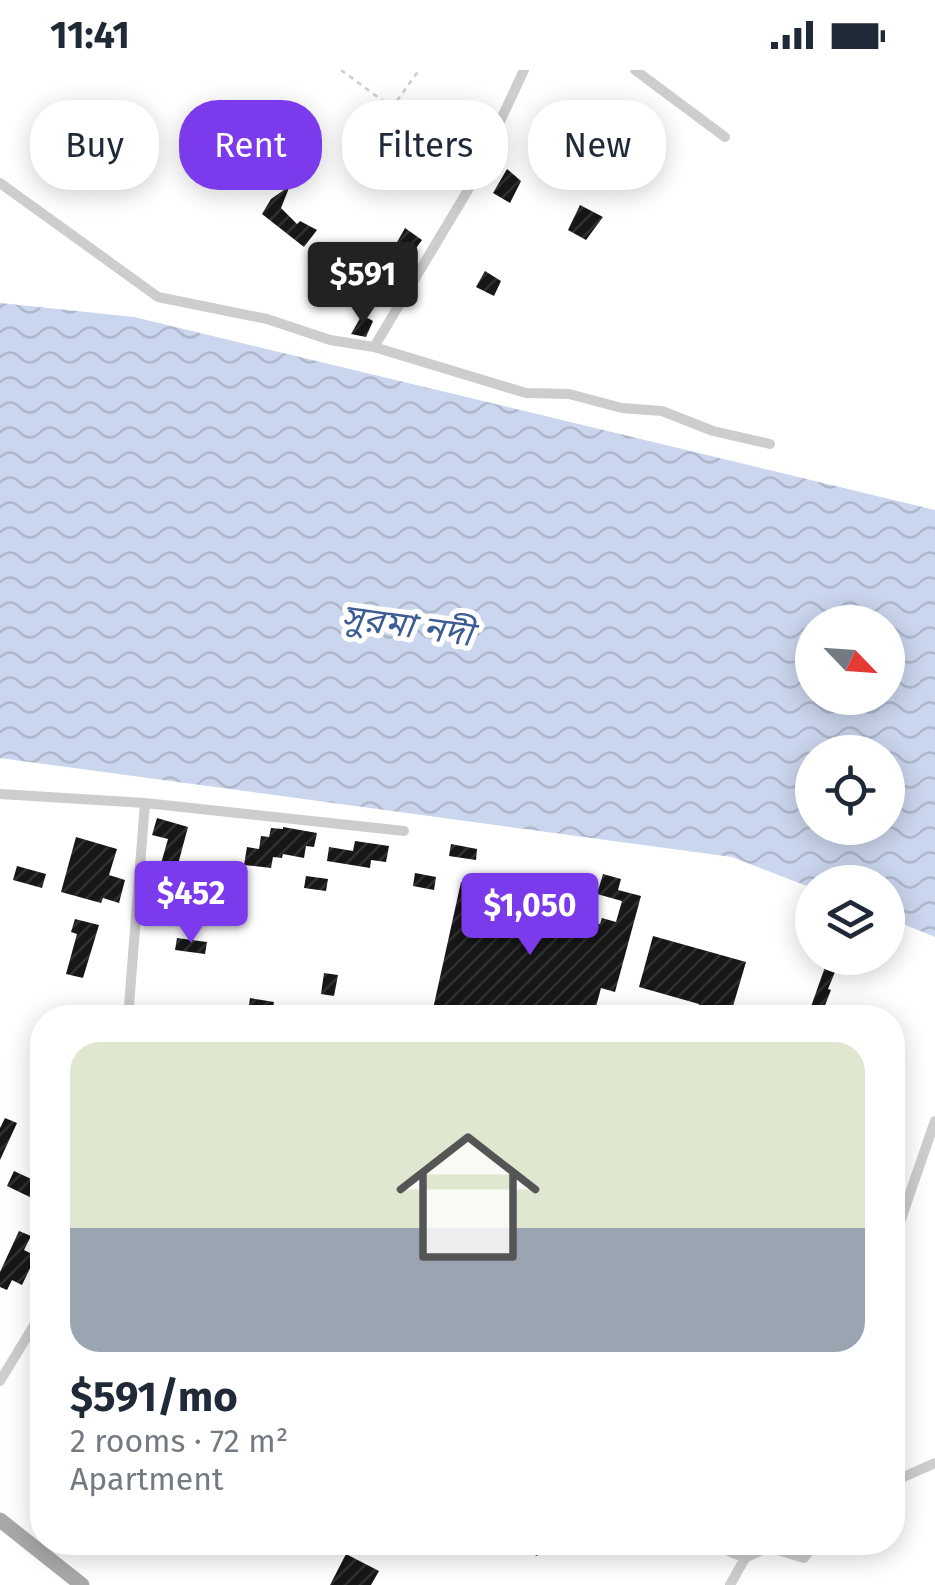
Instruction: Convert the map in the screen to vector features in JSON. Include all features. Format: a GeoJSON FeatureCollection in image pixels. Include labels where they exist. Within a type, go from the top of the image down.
{"type":"FeatureCollection","features":[{"type":"Feature","properties":{"kind":"main road"},"geometry":{"type":"LineString","coordinates":[[0,1520],[30,1544]]}},
{"type":"Feature","properties":{"kind":"main road"},"geometry":{"type":"LineString","coordinates":[[44,1555],[82,1585]]}},
{"type":"Feature","properties":{"kind":"street"},"geometry":{"type":"LineString","coordinates":[[374,348],[468,190],[524,70]]}},
{"type":"Feature","properties":{"kind":"street"},"geometry":{"type":"LineString","coordinates":[[635,70],[725,137]]}},
{"type":"Feature","properties":{"kind":"street"},"geometry":{"type":"LineString","coordinates":[[0,183],[158,297],[267,319],[526,393],[570,394],[622,408],[662,411],[713,430],[770,444]]}},
{"type":"Feature","properties":{"kind":"street"},"geometry":{"type":"LineString","coordinates":[[0,794],[145,804],[404,831]]}},
{"type":"Feature","properties":{"kind":"street"},"geometry":{"type":"LineString","coordinates":[[129,1005],[145,804]]}},
{"type":"Feature","properties":{"kind":"street"},"geometry":{"type":"LineString","coordinates":[[905,1208],[935,1121]]}},
{"type":"Feature","properties":{"kind":"street"},"geometry":{"type":"LineString","coordinates":[[0,1381],[30,1332]]}},
{"type":"Feature","properties":{"kind":"street"},"geometry":{"type":"LineString","coordinates":[[905,1476],[935,1463]]}},
{"type":"Feature","properties":{"kind":"street"},"geometry":{"type":"LineString","coordinates":[[739,1555],[752,1555]]}},
{"type":"Feature","properties":{"kind":"street"},"geometry":{"type":"LineString","coordinates":[[730,1585],[748,1555]]}},
{"type":"Feature","properties":{"kind":"path"},"geometry":{"type":"LineString","coordinates":[[341,70],[390,106],[420,70]]}},
{"type":"Feature","properties":{"kind":"water","name":"সুরমা নদী"},"geometry":{"type":"Polygon","coordinates":[[[0,303],[134,317],[935,510],[935,937],[905,925],[905,865],[795,865],[795,881],[732,857],[0,758],[0,303]]]}},
{"type":"Feature","properties":{"kind":"building"},"geometry":{"type":"Polygon","coordinates":[[[508,170],[521,181],[510,203],[493,193],[508,190],[508,170]]]}},
{"type":"Feature","properties":{"kind":"building"},"geometry":{"type":"Polygon","coordinates":[[[288,190],[281,208],[297,224],[300,221],[317,230],[304,247],[262,214],[271,199],[288,190]]]}},
{"type":"Feature","properties":{"kind":"building"},"geometry":{"type":"Polygon","coordinates":[[[580,205],[603,217],[586,240],[568,230],[580,205]]]}},
{"type":"Feature","properties":{"kind":"building"},"geometry":{"type":"Polygon","coordinates":[[[405,228],[422,240],[411,255],[396,244],[405,228]]]}},
{"type":"Feature","properties":{"kind":"building"},"geometry":{"type":"Polygon","coordinates":[[[485,271],[501,281],[494,296],[476,287],[485,271]]]}},
{"type":"Feature","properties":{"kind":"building"},"geometry":{"type":"Polygon","coordinates":[[[382,280],[395,288],[388,301],[375,292],[382,280]]]}},
{"type":"Feature","properties":{"kind":"building"},"geometry":{"type":"Polygon","coordinates":[[[362,315],[373,321],[366,337],[351,334],[362,315]]]}},
{"type":"Feature","properties":{"kind":"building"},"geometry":{"type":"Polygon","coordinates":[[[157,818],[188,827],[174,879],[158,874],[168,839],[152,835],[157,818]]]}},
{"type":"Feature","properties":{"kind":"building"},"geometry":{"type":"Polygon","coordinates":[[[271,828],[317,833],[314,847],[306,846],[304,858],[283,854],[282,858],[273,857],[271,868],[244,865],[247,847],[259,849],[261,836],[269,837],[271,828]]]}},
{"type":"Feature","properties":{"kind":"building"},"geometry":{"type":"Polygon","coordinates":[[[76,837],[117,849],[109,875],[125,880],[119,903],[103,898],[101,903],[61,892],[76,837]]]}},
{"type":"Feature","properties":{"kind":"building"},"geometry":{"type":"Polygon","coordinates":[[[355,841],[389,846],[386,862],[371,860],[370,868],[327,861],[329,847],[353,851],[355,841]]]}},
{"type":"Feature","properties":{"kind":"building"},"geometry":{"type":"Polygon","coordinates":[[[451,844],[477,849],[476,860],[449,856],[451,844]]]}},
{"type":"Feature","properties":{"kind":"building"},"geometry":{"type":"Polygon","coordinates":[[[17,866],[46,874],[42,888],[13,880],[17,866]]]}},
{"type":"Feature","properties":{"kind":"building"},"geometry":{"type":"Polygon","coordinates":[[[415,873],[436,877],[434,890],[413,886],[415,873]]]}},
{"type":"Feature","properties":{"kind":"building"},"geometry":{"type":"Polygon","coordinates":[[[603,874],[621,879],[618,890],[641,896],[615,992],[601,988],[596,1005],[434,1005],[461,882],[502,892],[500,903],[600,924],[602,918],[616,922],[622,901],[597,894],[603,874]]]}},
{"type":"Feature","properties":{"kind":"building"},"geometry":{"type":"Polygon","coordinates":[[[306,876],[328,879],[326,891],[304,888],[306,876]]]}},
{"type":"Feature","properties":{"kind":"building"},"geometry":{"type":"Polygon","coordinates":[[[75,919],[99,925],[83,978],[66,974],[77,934],[71,932],[75,919]]]}},
{"type":"Feature","properties":{"kind":"building"},"geometry":{"type":"Polygon","coordinates":[[[653,936],[746,962],[733,1005],[699,1005],[639,987],[653,936]]]}},
{"type":"Feature","properties":{"kind":"building"},"geometry":{"type":"Polygon","coordinates":[[[177,938],[207,942],[205,954],[175,950],[177,938]]]}},
{"type":"Feature","properties":{"kind":"building"},"geometry":{"type":"Polygon","coordinates":[[[324,973],[338,975],[334,996],[321,994],[324,973]]]}},
{"type":"Feature","properties":{"kind":"building"},"geometry":{"type":"Polygon","coordinates":[[[822,975],[834,975],[828,989],[831,990],[825,1005],[812,1005],[822,975]]]}},
{"type":"Feature","properties":{"kind":"building"},"geometry":{"type":"Polygon","coordinates":[[[250,998],[274,1002],[273,1005],[249,1005],[250,998]]]}},
{"type":"Feature","properties":{"kind":"building"},"geometry":{"type":"Polygon","coordinates":[[[5,1118],[17,1123],[0,1160],[0,1128],[5,1118]]]}},
{"type":"Feature","properties":{"kind":"building"},"geometry":{"type":"Polygon","coordinates":[[[14,1171],[30,1178],[30,1197],[7,1186],[14,1171]]]}},
{"type":"Feature","properties":{"kind":"building"},"geometry":{"type":"Polygon","coordinates":[[[19,1231],[30,1236],[24,1250],[30,1253],[30,1268],[22,1285],[12,1280],[7,1290],[0,1287],[0,1272],[19,1231]]]}},
{"type":"Feature","properties":{"kind":"building"},"geometry":{"type":"Polygon","coordinates":[[[345,1555],[379,1571],[371,1585],[330,1585],[345,1555]]]}}]}
